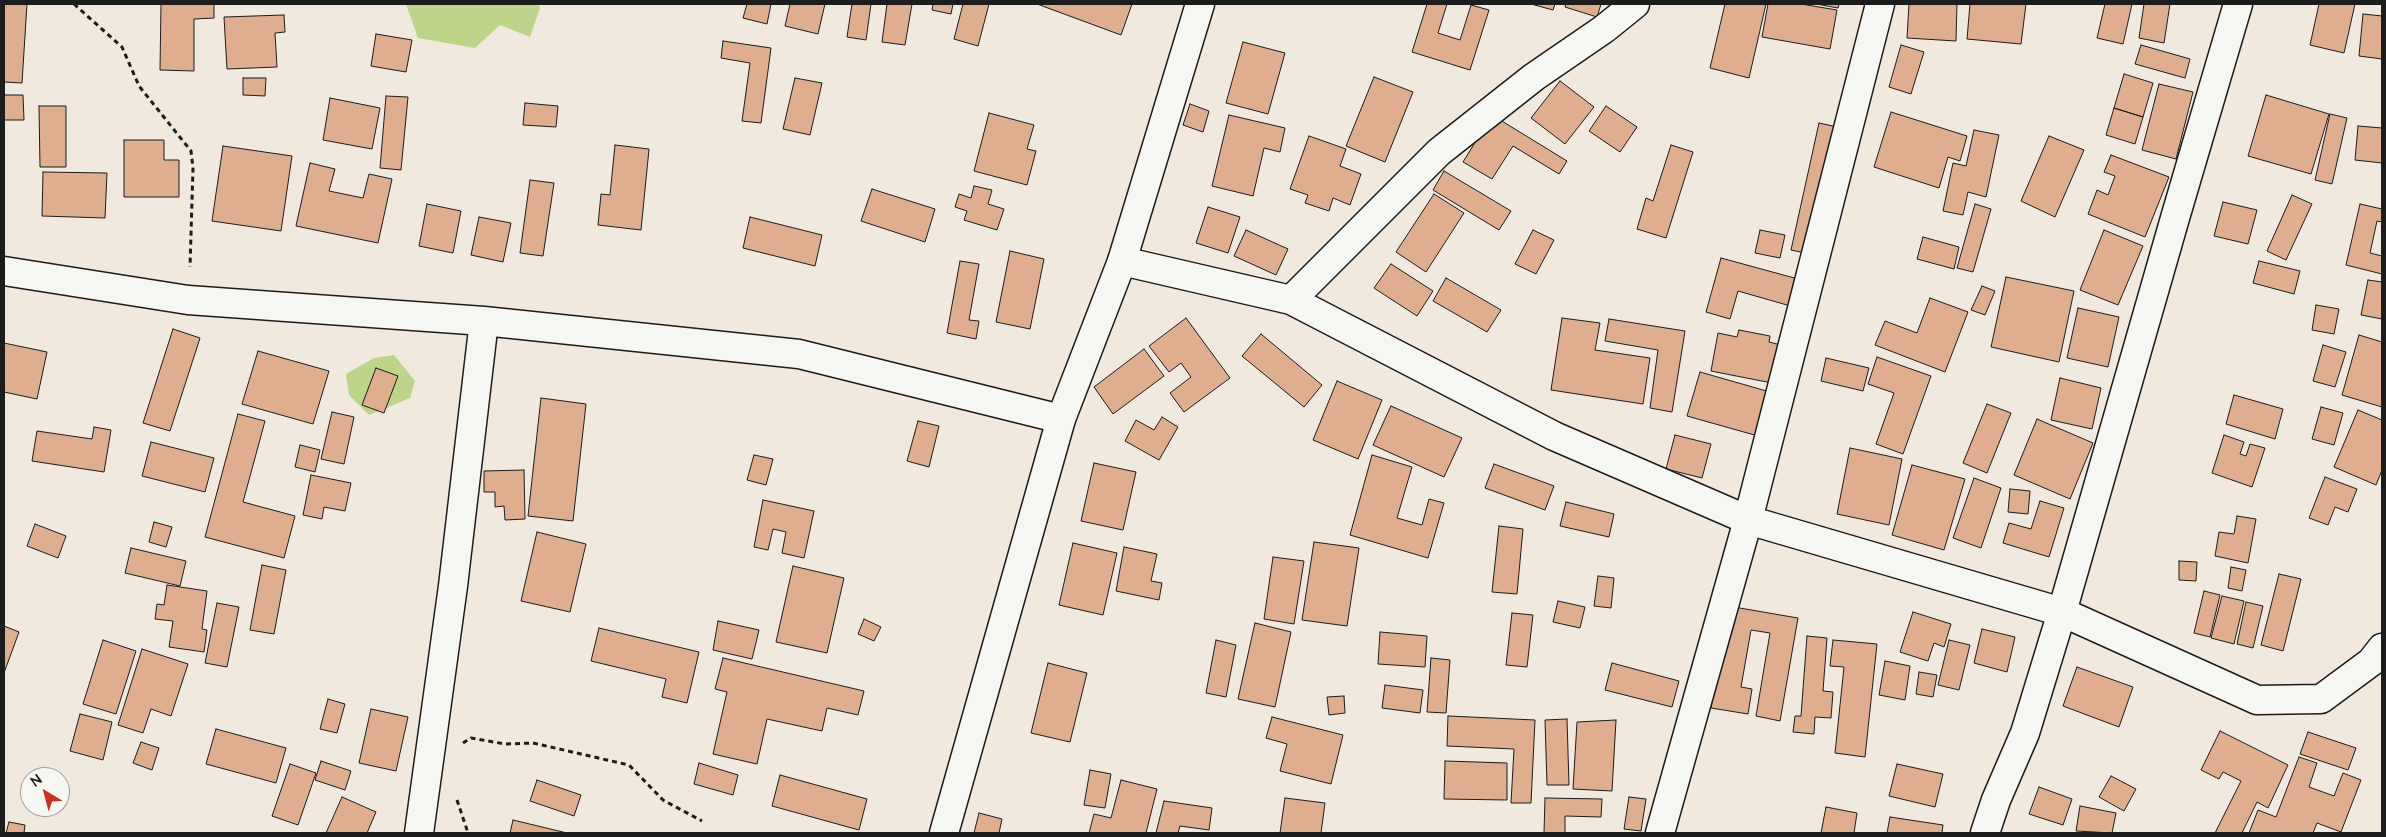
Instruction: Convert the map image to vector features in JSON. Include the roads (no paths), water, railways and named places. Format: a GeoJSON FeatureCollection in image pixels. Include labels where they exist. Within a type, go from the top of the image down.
{"type":"FeatureCollection","features":[{"type":"Feature","properties":{"kind":"street"},"geometry":{"type":"LineString","coordinates":[[944,833],[1061,418],[1122,261],[1200,4]]}},
{"type":"Feature","properties":{"kind":"street"},"geometry":{"type":"LineString","coordinates":[[1291,300],[1439,152],[1534,77],[1604,30],[1635,4]]}},
{"type":"Feature","properties":{"kind":"street"},"geometry":{"type":"LineString","coordinates":[[1660,833],[1748,520],[1880,4]]}},
{"type":"Feature","properties":{"kind":"street"},"geometry":{"type":"LineString","coordinates":[[1985,833],[1996,800],[2025,733],[2062,612],[2238,4]]}},
{"type":"Feature","properties":{"kind":"street"},"geometry":{"type":"LineString","coordinates":[[1122,261],[1291,300],[1554,436],[1748,520],[2062,612],[2257,700],[2321,698],[2371,662],[2382,648]]}},
{"type":"Feature","properties":{"kind":"street"},"geometry":{"type":"LineString","coordinates":[[4,271],[188,300],[484,321],[799,354],[1061,418]]}},
{"type":"Feature","properties":{"kind":"street"},"geometry":{"type":"LineString","coordinates":[[419,833],[452,586],[484,321]]}}]}
